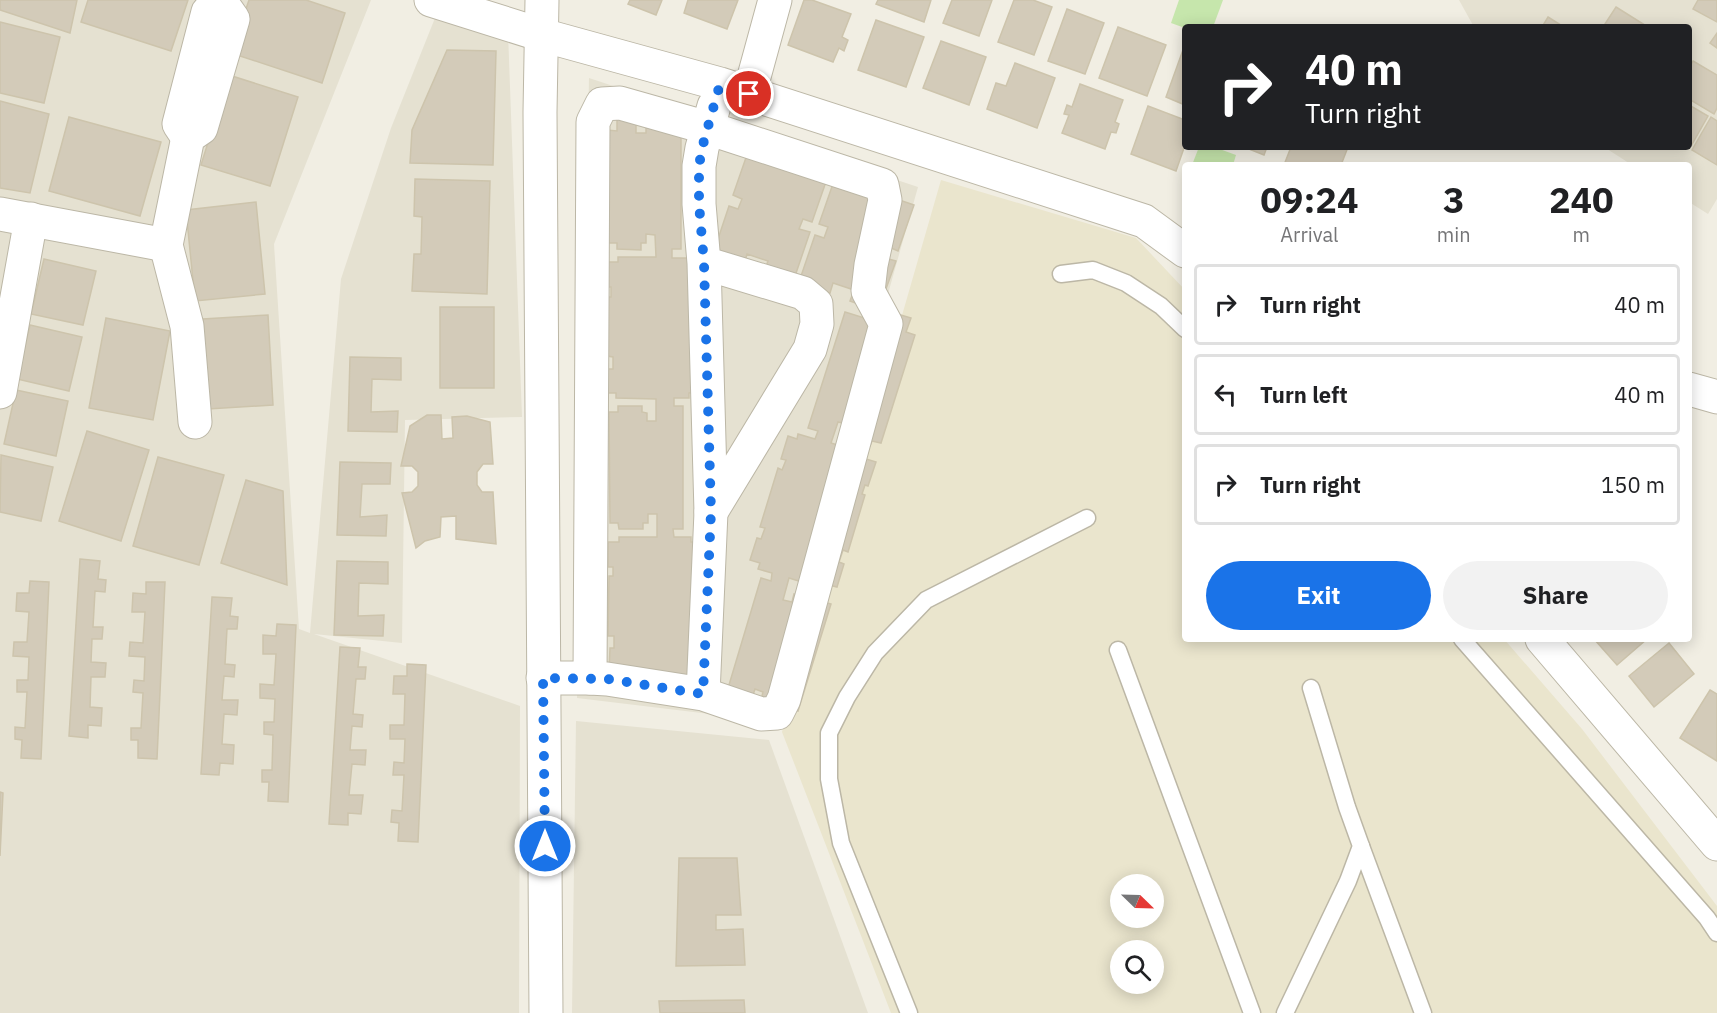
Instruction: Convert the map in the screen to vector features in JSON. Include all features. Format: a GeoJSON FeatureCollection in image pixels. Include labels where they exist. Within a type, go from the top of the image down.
{"type":"FeatureCollection","features":[{"type":"Feature","properties":{"kind":"street"},"geometry":{"type":"LineString","coordinates":[[431,0],[542,35],[735,89],[1182,234]]}},
{"type":"Feature","properties":{"kind":"street"},"geometry":{"type":"LineString","coordinates":[[542,0],[540,124],[546,1013]]}},
{"type":"Feature","properties":{"kind":"street"},"geometry":{"type":"LineString","coordinates":[[703,694],[711,512],[699,166],[708,128],[735,89],[775,0]]}},
{"type":"Feature","properties":{"kind":"street"},"geometry":{"type":"LineString","coordinates":[[195,422],[187,326],[166,245],[188,137],[179,124],[208,12],[221,1]]}},
{"type":"Feature","properties":{"kind":"street"},"geometry":{"type":"LineString","coordinates":[[543,678],[590,678],[703,694],[761,714],[777,713],[781,706],[886,324],[868,291],[871,265],[885,200],[882,185],[708,128],[620,103],[602,104],[593,122],[590,678]]}},
{"type":"Feature","properties":{"kind":"street"},"geometry":{"type":"LineString","coordinates":[[0,392],[15,217],[166,245]]}},
{"type":"Feature","properties":{"kind":"street"},"geometry":{"type":"LineString","coordinates":[[1144,221],[1182,249]]}},
{"type":"Feature","properties":{"kind":"street"},"geometry":{"type":"LineString","coordinates":[[704,263],[803,293],[816,304],[817,324],[810,349],[711,512]]}},
{"type":"Feature","properties":{"kind":"street"},"geometry":{"type":"LineString","coordinates":[[1692,390],[1717,397]]}},
{"type":"Feature","properties":{"kind":"street"},"geometry":{"type":"LineString","coordinates":[[1545,642],[1717,843]]}},
{"type":"Feature","properties":{"kind":"lane"},"geometry":{"type":"LineString","coordinates":[[1061,274],[1093,270],[1126,284],[1161,306],[1182,326]]}},
{"type":"Feature","properties":{"kind":"lane"},"geometry":{"type":"LineString","coordinates":[[909,1013],[841,843],[829,779],[829,733],[847,697],[874,653],[927,600],[1087,518]]}},
{"type":"Feature","properties":{"kind":"lane"},"geometry":{"type":"LineString","coordinates":[[1465,642],[1707,918],[1717,933]]}},
{"type":"Feature","properties":{"kind":"lane"},"geometry":{"type":"LineString","coordinates":[[1119,650],[1252,1013]]}},
{"type":"Feature","properties":{"kind":"lane"},"geometry":{"type":"LineString","coordinates":[[1311,688],[1347,807],[1424,1013]]}},
{"type":"Feature","properties":{"kind":"lane"},"geometry":{"type":"LineString","coordinates":[[1285,1013],[1348,881],[1361,846]]}},
{"type":"Feature","properties":{"kind":"shaded area"},"geometry":{"type":"Polygon","coordinates":[[[0,0],[371,0],[274,244],[299,629],[310,633],[341,279],[391,128],[437,13],[508,32],[522,417],[405,420],[402,643],[314,634],[520,706],[519,1013],[0,1013],[0,0]]]}},
{"type":"Feature","properties":{"kind":"shaded area"},"geometry":{"type":"Polygon","coordinates":[[[1459,0],[1717,0],[1717,199],[1708,214],[1692,204],[1692,162],[1627,162],[1609,150],[1692,150],[1692,24],[1472,24],[1459,0]]]}},
{"type":"Feature","properties":{"kind":"shaded area"},"geometry":{"type":"Polygon","coordinates":[[[589,78],[918,187],[768,721],[577,698],[589,78]]]}},
{"type":"Feature","properties":{"kind":"shaded area"},"geometry":{"type":"Polygon","coordinates":[[[941,180],[1136,238],[1182,287],[1182,642],[1507,642],[1582,729],[1717,906],[1717,1013],[891,1013],[782,732],[941,180]]]}},
{"type":"Feature","properties":{"kind":"shaded area"},"geometry":{"type":"Polygon","coordinates":[[[576,721],[769,740],[868,1013],[572,1013],[576,721]]]}},
{"type":"Feature","properties":{"kind":"green space"},"geometry":{"type":"Polygon","coordinates":[[[1179,0],[1223,0],[1214,24],[1182,24],[1182,27],[1171,23],[1179,0]]]}},
{"type":"Feature","properties":{"kind":"green space"},"geometry":{"type":"Polygon","coordinates":[[[1198,150],[1222,150],[1236,155],[1234,162],[1193,162],[1198,150]]]}},
{"type":"Feature","properties":{"kind":"building"},"geometry":{"type":"Polygon","coordinates":[[[0,0],[77,0],[70,33],[0,10],[0,0]]]}},
{"type":"Feature","properties":{"kind":"building"},"geometry":{"type":"Polygon","coordinates":[[[88,0],[188,0],[171,51],[81,22],[88,0]]]}},
{"type":"Feature","properties":{"kind":"building"},"geometry":{"type":"Polygon","coordinates":[[[249,0],[306,0],[345,13],[322,83],[231,53],[249,0]]]}},
{"type":"Feature","properties":{"kind":"building"},"geometry":{"type":"Polygon","coordinates":[[[630,0],[662,0],[656,15],[628,4],[630,0]]]}},
{"type":"Feature","properties":{"kind":"building"},"geometry":{"type":"Polygon","coordinates":[[[688,0],[738,0],[727,29],[684,13],[688,0]]]}},
{"type":"Feature","properties":{"kind":"building"},"geometry":{"type":"Polygon","coordinates":[[[804,0],[812,0],[851,14],[842,37],[848,40],[844,51],[839,48],[833,62],[788,45],[804,0]]]}},
{"type":"Feature","properties":{"kind":"building"},"geometry":{"type":"Polygon","coordinates":[[[878,0],[931,0],[924,22],[876,4],[878,0]]]}},
{"type":"Feature","properties":{"kind":"building"},"geometry":{"type":"Polygon","coordinates":[[[952,0],[992,0],[979,36],[943,23],[952,0]]]}},
{"type":"Feature","properties":{"kind":"building"},"geometry":{"type":"Polygon","coordinates":[[[1014,0],[1033,0],[1052,7],[1034,55],[998,42],[1014,0]]]}},
{"type":"Feature","properties":{"kind":"building"},"geometry":{"type":"Polygon","coordinates":[[[1698,0],[1717,0],[1717,22],[1693,9],[1698,0]]]}},
{"type":"Feature","properties":{"kind":"building"},"geometry":{"type":"Polygon","coordinates":[[[1616,7],[1643,24],[1605,24],[1616,7]]]}},
{"type":"Feature","properties":{"kind":"building"},"geometry":{"type":"Polygon","coordinates":[[[1067,9],[1104,23],[1085,74],[1048,61],[1067,9]]]}},
{"type":"Feature","properties":{"kind":"building"},"geometry":{"type":"Polygon","coordinates":[[[1548,17],[1559,24],[1544,24],[1548,17]]]}},
{"type":"Feature","properties":{"kind":"building"},"geometry":{"type":"Polygon","coordinates":[[[876,20],[924,37],[906,87],[858,70],[876,20]]]}},
{"type":"Feature","properties":{"kind":"building"},"geometry":{"type":"Polygon","coordinates":[[[0,22],[60,37],[44,103],[0,93],[0,22]]]}},
{"type":"Feature","properties":{"kind":"building"},"geometry":{"type":"Polygon","coordinates":[[[1118,27],[1166,45],[1147,96],[1099,78],[1118,27]]]}},
{"type":"Feature","properties":{"kind":"building"},"geometry":{"type":"Polygon","coordinates":[[[1717,33],[1717,48],[1710,43],[1717,33]]]}},
{"type":"Feature","properties":{"kind":"building"},"geometry":{"type":"Polygon","coordinates":[[[941,41],[986,57],[969,105],[923,88],[941,41]]]}},
{"type":"Feature","properties":{"kind":"building"},"geometry":{"type":"Polygon","coordinates":[[[447,50],[496,51],[493,165],[410,163],[412,130],[447,50]]]}},
{"type":"Feature","properties":{"kind":"building"},"geometry":{"type":"Polygon","coordinates":[[[1182,53],[1182,104],[1166,97],[1182,53]]]}},
{"type":"Feature","properties":{"kind":"building"},"geometry":{"type":"Polygon","coordinates":[[[1693,61],[1717,75],[1717,108],[1714,114],[1692,101],[1693,61]]]}},
{"type":"Feature","properties":{"kind":"building"},"geometry":{"type":"Polygon","coordinates":[[[1015,63],[1055,78],[1037,128],[987,109],[996,83],[1006,86],[1015,63]]]}},
{"type":"Feature","properties":{"kind":"building"},"geometry":{"type":"Polygon","coordinates":[[[229,75],[298,97],[270,186],[201,165],[229,75]]]}},
{"type":"Feature","properties":{"kind":"building"},"geometry":{"type":"Polygon","coordinates":[[[1080,84],[1123,100],[1115,122],[1119,124],[1116,133],[1111,132],[1105,149],[1062,133],[1069,115],[1064,114],[1067,105],[1072,107],[1080,84]]]}},
{"type":"Feature","properties":{"kind":"building"},"geometry":{"type":"Polygon","coordinates":[[[0,101],[49,114],[30,193],[0,188],[0,101]]]}},
{"type":"Feature","properties":{"kind":"building"},"geometry":{"type":"Polygon","coordinates":[[[1148,106],[1182,119],[1183,150],[1176,171],[1131,154],[1148,106]]]}},
{"type":"Feature","properties":{"kind":"building"},"geometry":{"type":"Polygon","coordinates":[[[1692,107],[1708,116],[1692,144],[1692,107]]]}},
{"type":"Feature","properties":{"kind":"building"},"geometry":{"type":"Polygon","coordinates":[[[617,114],[636,114],[636,133],[646,133],[646,126],[681,126],[681,249],[672,249],[672,258],[690,258],[699,392],[689,393],[689,398],[674,398],[674,406],[683,406],[683,529],[673,529],[674,537],[691,537],[691,542],[700,542],[690,678],[609,672],[610,648],[614,648],[614,636],[608,636],[609,576],[613,576],[613,567],[608,567],[608,542],[619,542],[619,537],[657,537],[657,514],[648,514],[648,523],[643,523],[643,529],[619,529],[618,523],[610,523],[609,412],[618,412],[618,406],[642,406],[642,412],[647,413],[647,421],[656,421],[656,399],[616,398],[616,393],[608,393],[608,369],[613,369],[613,357],[607,356],[607,297],[611,297],[611,287],[607,287],[607,262],[618,262],[618,257],[656,257],[655,235],[646,234],[646,243],[641,243],[641,250],[617,249],[617,243],[608,243],[607,130],[617,131],[617,114]]]}},
{"type":"Feature","properties":{"kind":"building"},"geometry":{"type":"Polygon","coordinates":[[[69,117],[161,142],[140,216],[49,191],[69,117]]]}},
{"type":"Feature","properties":{"kind":"building"},"geometry":{"type":"Polygon","coordinates":[[[1711,117],[1717,121],[1717,165],[1692,150],[1711,117]]]}},
{"type":"Feature","properties":{"kind":"building"},"geometry":{"type":"Polygon","coordinates":[[[749,149],[828,176],[812,222],[803,219],[799,229],[810,232],[793,282],[764,272],[768,261],[747,254],[744,265],[713,254],[729,206],[738,209],[742,199],[733,195],[749,149]]]}},
{"type":"Feature","properties":{"kind":"building"},"geometry":{"type":"Polygon","coordinates":[[[1252,150],[1266,150],[1264,155],[1252,150]]]}},
{"type":"Feature","properties":{"kind":"building"},"geometry":{"type":"Polygon","coordinates":[[[1290,150],[1347,150],[1342,162],[1285,162],[1290,150]]]}},
{"type":"Feature","properties":{"kind":"building"},"geometry":{"type":"Polygon","coordinates":[[[835,178],[914,205],[898,251],[889,247],[885,258],[896,261],[878,311],[850,301],[854,290],[833,283],[830,293],[799,282],[815,235],[824,238],[828,227],[819,224],[835,178]]]}},
{"type":"Feature","properties":{"kind":"building"},"geometry":{"type":"Polygon","coordinates":[[[415,179],[490,181],[487,294],[412,291],[414,254],[421,254],[422,217],[414,216],[415,179]]]}},
{"type":"Feature","properties":{"kind":"building"},"geometry":{"type":"Polygon","coordinates":[[[256,202],[265,294],[195,301],[186,210],[256,202]]]}},
{"type":"Feature","properties":{"kind":"building"},"geometry":{"type":"Polygon","coordinates":[[[44,259],[96,271],[83,325],[31,314],[44,259]]]}},
{"type":"Feature","properties":{"kind":"building"},"geometry":{"type":"Polygon","coordinates":[[[440,307],[494,307],[494,388],[440,388],[440,307]]]}},
{"type":"Feature","properties":{"kind":"building"},"geometry":{"type":"Polygon","coordinates":[[[845,312],[877,322],[891,312],[911,318],[906,332],[915,335],[881,443],[872,441],[870,446],[847,440],[847,424],[838,422],[831,443],[867,454],[866,459],[876,462],[868,486],[865,485],[862,494],[865,495],[848,552],[843,550],[839,562],[844,564],[837,587],[829,585],[828,590],[789,578],[783,600],[792,602],[794,594],[831,604],[798,711],[761,700],[763,692],[755,689],[748,710],[726,695],[761,578],[771,581],[772,573],[758,569],[760,563],[750,560],[757,538],[761,539],[765,528],[760,527],[778,468],[782,470],[786,460],[781,459],[788,436],[797,439],[798,434],[815,439],[818,431],[808,428],[845,312]]]}},
{"type":"Feature","properties":{"kind":"building"},"geometry":{"type":"Polygon","coordinates":[[[268,315],[273,405],[208,409],[203,319],[268,315]]]}},
{"type":"Feature","properties":{"kind":"building"},"geometry":{"type":"Polygon","coordinates":[[[106,318],[170,331],[153,420],[89,408],[106,318]]]}},
{"type":"Feature","properties":{"kind":"building"},"geometry":{"type":"Polygon","coordinates":[[[30,325],[82,337],[69,391],[17,379],[30,325]]]}},
{"type":"Feature","properties":{"kind":"building"},"geometry":{"type":"Polygon","coordinates":[[[350,357],[401,358],[401,380],[372,379],[371,412],[398,411],[397,432],[348,431],[350,357]]]}},
{"type":"Feature","properties":{"kind":"building"},"geometry":{"type":"Polygon","coordinates":[[[16,390],[68,401],[56,456],[4,444],[16,390]]]}},
{"type":"Feature","properties":{"kind":"building"},"geometry":{"type":"Polygon","coordinates":[[[427,415],[441,415],[442,439],[453,438],[452,417],[467,416],[490,422],[493,464],[483,464],[477,472],[477,485],[482,492],[493,492],[496,544],[456,539],[456,516],[441,517],[440,537],[425,541],[416,548],[402,493],[412,492],[418,486],[418,472],[412,466],[401,466],[410,426],[427,415]]]}},
{"type":"Feature","properties":{"kind":"building"},"geometry":{"type":"Polygon","coordinates":[[[87,431],[149,450],[121,541],[59,521],[87,431]]]}},
{"type":"Feature","properties":{"kind":"building"},"geometry":{"type":"Polygon","coordinates":[[[1,455],[53,467],[41,521],[0,512],[1,455]]]}},
{"type":"Feature","properties":{"kind":"building"},"geometry":{"type":"Polygon","coordinates":[[[158,457],[224,475],[199,565],[133,546],[158,457]]]}},
{"type":"Feature","properties":{"kind":"building"},"geometry":{"type":"Polygon","coordinates":[[[340,462],[391,463],[390,484],[362,484],[360,517],[387,515],[386,536],[337,535],[340,462]]]}},
{"type":"Feature","properties":{"kind":"building"},"geometry":{"type":"Polygon","coordinates":[[[246,480],[283,491],[287,585],[221,563],[246,480]]]}},
{"type":"Feature","properties":{"kind":"building"},"geometry":{"type":"Polygon","coordinates":[[[80,559],[100,561],[98,579],[106,580],[105,592],[95,591],[93,627],[103,627],[102,639],[92,639],[91,662],[106,663],[105,677],[91,677],[90,707],[102,708],[101,726],[88,725],[88,738],[69,736],[80,559]]]}},
{"type":"Feature","properties":{"kind":"building"},"geometry":{"type":"Polygon","coordinates":[[[337,561],[388,562],[388,584],[359,583],[358,616],[384,615],[383,636],[334,635],[337,561]]]}},
{"type":"Feature","properties":{"kind":"building"},"geometry":{"type":"Polygon","coordinates":[[[30,581],[49,582],[41,759],[21,758],[22,740],[15,739],[15,727],[25,728],[27,692],[17,692],[17,680],[28,680],[29,657],[13,656],[14,642],[27,642],[29,612],[16,611],[17,593],[29,593],[30,581]]]}},
{"type":"Feature","properties":{"kind":"building"},"geometry":{"type":"Polygon","coordinates":[[[146,582],[165,582],[157,759],[138,758],[138,740],[131,740],[131,728],[141,728],[143,693],[133,692],[134,680],[144,681],[145,657],[129,656],[130,642],[143,643],[145,612],[132,612],[133,593],[146,594],[146,582]]]}},
{"type":"Feature","properties":{"kind":"building"},"geometry":{"type":"Polygon","coordinates":[[[212,597],[232,598],[230,616],[238,617],[237,629],[227,629],[225,664],[235,665],[234,677],[224,676],[222,700],[238,700],[237,715],[224,714],[222,744],[234,745],[233,764],[220,763],[219,775],[201,774],[212,597]]]}},
{"type":"Feature","properties":{"kind":"building"},"geometry":{"type":"Polygon","coordinates":[[[277,624],[296,625],[288,802],[268,801],[269,782],[262,782],[262,770],[272,770],[273,735],[264,734],[264,722],[274,722],[275,699],[260,698],[260,684],[274,685],[276,654],[263,654],[263,635],[276,636],[277,624]]]}},
{"type":"Feature","properties":{"kind":"building"},"geometry":{"type":"Polygon","coordinates":[[[1597,642],[1644,642],[1617,665],[1597,642]]]}},
{"type":"Feature","properties":{"kind":"building"},"geometry":{"type":"Polygon","coordinates":[[[1669,643],[1694,674],[1654,707],[1629,676],[1669,643]]]}},
{"type":"Feature","properties":{"kind":"building"},"geometry":{"type":"Polygon","coordinates":[[[340,647],[360,648],[358,667],[366,667],[365,679],[356,679],[353,714],[363,715],[362,727],[352,726],[350,750],[366,750],[365,765],[352,764],[349,795],[363,795],[361,814],[348,813],[348,825],[329,824],[340,647]]]}},
{"type":"Feature","properties":{"kind":"building"},"geometry":{"type":"Polygon","coordinates":[[[407,664],[426,665],[418,842],[398,841],[399,823],[391,822],[392,810],[402,811],[404,775],[393,775],[394,762],[404,763],[405,739],[390,739],[390,725],[404,725],[405,694],[393,694],[394,676],[407,676],[407,664]]]}},
{"type":"Feature","properties":{"kind":"building"},"geometry":{"type":"Polygon","coordinates":[[[1710,690],[1717,694],[1717,761],[1680,738],[1710,690]]]}},
{"type":"Feature","properties":{"kind":"building"},"geometry":{"type":"Polygon","coordinates":[[[0,792],[3,793],[0,856],[0,792]]]}},
{"type":"Feature","properties":{"kind":"building"},"geometry":{"type":"Polygon","coordinates":[[[679,858],[737,858],[741,915],[716,915],[716,930],[743,929],[745,965],[676,966],[679,858]]]}},
{"type":"Feature","properties":{"kind":"building"},"geometry":{"type":"Polygon","coordinates":[[[744,1000],[745,1013],[660,1013],[659,1001],[744,1000]]]}},
{"type":"Feature","properties":{"kind":"route"},"geometry":{"type":"LineString","coordinates":[[545,846],[543,678],[607,679],[703,694],[711,512],[699,166],[720,84],[749,94]]}}]}
